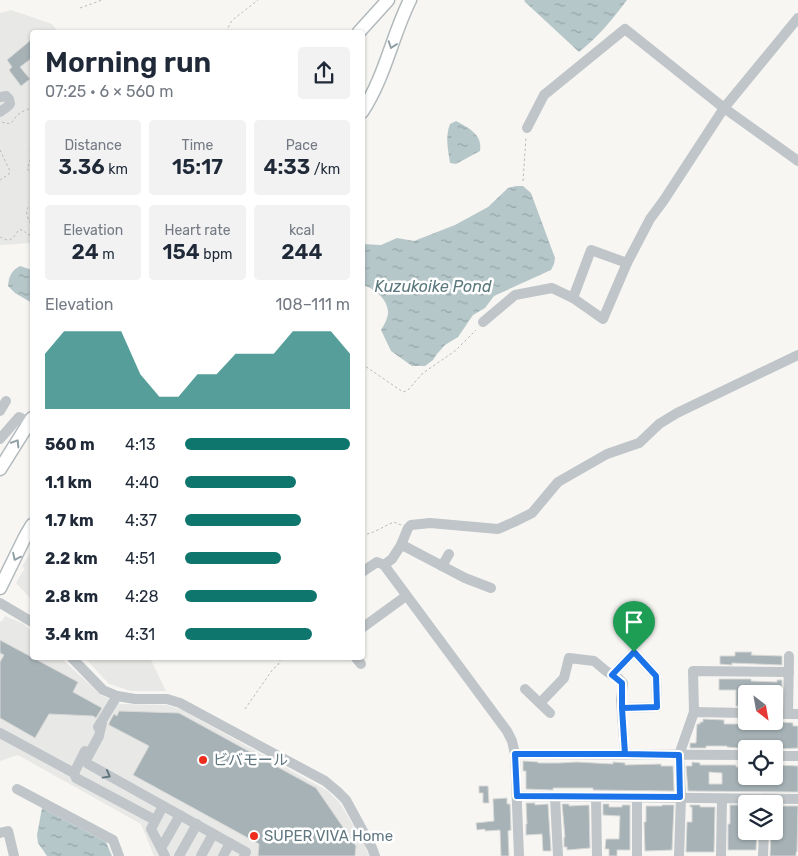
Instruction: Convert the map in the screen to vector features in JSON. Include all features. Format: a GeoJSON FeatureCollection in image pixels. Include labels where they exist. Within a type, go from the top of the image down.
{"type":"FeatureCollection","features":[{"type":"Feature","properties":{"kind":"main road"},"geometry":{"type":"LineString","coordinates":[[361,30],[388,0]]}},
{"type":"Feature","properties":{"kind":"main road"},"geometry":{"type":"LineString","coordinates":[[365,107],[384,67],[410,0]]}},
{"type":"Feature","properties":{"kind":"main road"},"geometry":{"type":"LineString","coordinates":[[0,469],[30,422]]}},
{"type":"Feature","properties":{"kind":"main road"},"geometry":{"type":"LineString","coordinates":[[0,588],[30,528]]}},
{"type":"Feature","properties":{"kind":"street"},"geometry":{"type":"LineString","coordinates":[[483,322],[515,295],[552,288],[573,298],[603,319],[627,263],[650,219],[724,108],[798,18]]}},
{"type":"Feature","properties":{"kind":"street"},"geometry":{"type":"LineString","coordinates":[[527,128],[544,95],[625,28],[724,108],[798,161]]}},
{"type":"Feature","properties":{"kind":"street"},"geometry":{"type":"LineString","coordinates":[[0,97],[6,96],[10,104],[0,112]]}},
{"type":"Feature","properties":{"kind":"street"},"geometry":{"type":"LineString","coordinates":[[573,298],[591,250],[627,263]]}},
{"type":"Feature","properties":{"kind":"street"},"geometry":{"type":"LineString","coordinates":[[384,565],[392,560],[411,525],[430,524],[498,529],[514,522],[532,513],[558,482],[606,454],[639,443],[659,424],[677,413],[798,355]]}},
{"type":"Feature","properties":{"kind":"street"},"geometry":{"type":"LineString","coordinates":[[0,411],[6,401]]}},
{"type":"Feature","properties":{"kind":"street"},"geometry":{"type":"LineString","coordinates":[[0,439],[19,417],[30,420]]}},
{"type":"Feature","properties":{"kind":"street"},"geometry":{"type":"LineString","coordinates":[[401,545],[465,578],[477,588],[491,588]]}},
{"type":"Feature","properties":{"kind":"street"},"geometry":{"type":"LineString","coordinates":[[442,566],[449,554]]}},
{"type":"Feature","properties":{"kind":"street"},"geometry":{"type":"LineString","coordinates":[[365,570],[377,562],[384,565],[512,741],[515,754],[519,856]]}},
{"type":"Feature","properties":{"kind":"street"},"geometry":{"type":"LineString","coordinates":[[365,626],[406,596]]}},
{"type":"Feature","properties":{"kind":"street"},"geometry":{"type":"LineString","coordinates":[[0,603],[30,621]]}},
{"type":"Feature","properties":{"kind":"street"},"geometry":{"type":"LineString","coordinates":[[612,675],[634,652],[656,676],[657,707],[622,708]]}},
{"type":"Feature","properties":{"kind":"street"},"geometry":{"type":"LineString","coordinates":[[789,656],[793,714]]}},
{"type":"Feature","properties":{"kind":"street"},"geometry":{"type":"LineString","coordinates":[[540,703],[566,684],[566,673],[570,658],[594,661],[622,683],[625,754]]}},
{"type":"Feature","properties":{"kind":"street"},"geometry":{"type":"LineString","coordinates":[[74,660],[103,690],[117,696],[135,699],[167,699],[180,703],[325,782],[346,800],[375,856]]}},
{"type":"Feature","properties":{"kind":"street"},"geometry":{"type":"LineString","coordinates":[[679,856],[679,755],[694,712],[692,671],[789,672]]}},
{"type":"Feature","properties":{"kind":"street"},"geometry":{"type":"LineString","coordinates":[[525,689],[550,712]]}},
{"type":"Feature","properties":{"kind":"street"},"geometry":{"type":"LineString","coordinates":[[74,773],[117,696]]}},
{"type":"Feature","properties":{"kind":"street"},"geometry":{"type":"LineString","coordinates":[[694,712],[738,713]]}},
{"type":"Feature","properties":{"kind":"street"},"geometry":{"type":"LineString","coordinates":[[102,723],[99,736],[86,760],[88,764],[230,843],[246,855]]}},
{"type":"Feature","properties":{"kind":"street"},"geometry":{"type":"LineString","coordinates":[[0,733],[74,773],[76,778],[155,820]]}},
{"type":"Feature","properties":{"kind":"street"},"geometry":{"type":"LineString","coordinates":[[515,754],[738,755]]}},
{"type":"Feature","properties":{"kind":"street"},"geometry":{"type":"LineString","coordinates":[[783,756],[798,756]]}},
{"type":"Feature","properties":{"kind":"street"},"geometry":{"type":"LineString","coordinates":[[18,789],[113,840],[119,856]]}},
{"type":"Feature","properties":{"kind":"street"},"geometry":{"type":"LineString","coordinates":[[517,796],[680,797],[738,800]]}},
{"type":"Feature","properties":{"kind":"street"},"geometry":{"type":"LineString","coordinates":[[596,796],[597,856]]}},
{"type":"Feature","properties":{"kind":"street"},"geometry":{"type":"LineString","coordinates":[[555,797],[558,856]]}},
{"type":"Feature","properties":{"kind":"street"},"geometry":{"type":"LineString","coordinates":[[637,798],[637,856]]}},
{"type":"Feature","properties":{"kind":"street"},"geometry":{"type":"LineString","coordinates":[[721,856],[722,799]]}},
{"type":"Feature","properties":{"kind":"street"},"geometry":{"type":"LineString","coordinates":[[783,800],[798,799]]}},
{"type":"Feature","properties":{"kind":"street"},"geometry":{"type":"LineString","coordinates":[[163,806],[150,829],[163,852]]}},
{"type":"Feature","properties":{"kind":"street"},"geometry":{"type":"LineString","coordinates":[[163,852],[164,843],[180,815]]}},
{"type":"Feature","properties":{"kind":"street"},"geometry":{"type":"LineString","coordinates":[[179,856],[197,824]]}},
{"type":"Feature","properties":{"kind":"street"},"geometry":{"type":"LineString","coordinates":[[5,829],[14,856]]}},
{"type":"Feature","properties":{"kind":"street"},"geometry":{"type":"LineString","coordinates":[[201,856],[213,834]]}},
{"type":"Feature","properties":{"kind":"street"},"geometry":{"type":"LineString","coordinates":[[763,856],[764,840]]}},
{"type":"Feature","properties":{"kind":"street"},"geometry":{"type":"LineString","coordinates":[[223,856],[230,843]]}},
{"type":"Feature","properties":{"kind":"path"},"geometry":{"type":"LineString","coordinates":[[80,8],[102,0]]}},
{"type":"Feature","properties":{"kind":"path"},"geometry":{"type":"LineString","coordinates":[[227,30],[235,18],[258,0]]}},
{"type":"Feature","properties":{"kind":"path"},"geometry":{"type":"LineString","coordinates":[[0,122],[9,124],[13,122],[17,115],[30,109]]}},
{"type":"Feature","properties":{"kind":"path"},"geometry":{"type":"LineString","coordinates":[[523,181],[527,128]]}},
{"type":"Feature","properties":{"kind":"path"},"geometry":{"type":"LineString","coordinates":[[0,150],[10,171],[9,174],[0,180]]}},
{"type":"Feature","properties":{"kind":"path"},"geometry":{"type":"LineString","coordinates":[[30,160],[27,168],[30,173]]}},
{"type":"Feature","properties":{"kind":"path"},"geometry":{"type":"LineString","coordinates":[[30,205],[26,210],[30,222]]}},
{"type":"Feature","properties":{"kind":"path"},"geometry":{"type":"LineString","coordinates":[[0,238],[11,240],[19,230],[24,230],[28,235],[30,234]]}},
{"type":"Feature","properties":{"kind":"path"},"geometry":{"type":"LineString","coordinates":[[365,366],[403,392],[408,390],[423,373],[455,352],[483,322]]}},
{"type":"Feature","properties":{"kind":"path"},"geometry":{"type":"LineString","coordinates":[[365,535],[394,522],[408,528]]}},
{"type":"Feature","properties":{"kind":"path"},"geometry":{"type":"LineString","coordinates":[[245,709],[280,660]]}},
{"type":"Feature","properties":{"kind":"shaded area"},"geometry":{"type":"Polygon","coordinates":[[[11,10],[52,24],[56,30],[30,30],[30,243],[0,245],[0,13],[11,10]]]}},
{"type":"Feature","properties":{"kind":"shaded area"},"geometry":{"type":"Polygon","coordinates":[[[30,553],[30,598],[16,583],[25,568],[22,567],[30,553]]]}},
{"type":"Feature","properties":{"kind":"shaded area","name":"ビバモール"},"geometry":{"type":"Polygon","coordinates":[[[5,616],[24,624],[30,630],[30,660],[63,660],[102,696],[121,704],[167,705],[182,710],[328,791],[340,803],[369,856],[154,856],[141,824],[18,755],[0,761],[0,622],[5,616]]]}},
{"type":"Feature","properties":{"kind":"shaded area"},"geometry":{"type":"Polygon","coordinates":[[[87,660],[151,660],[166,691],[131,691],[109,684],[87,660]]]}},
{"type":"Feature","properties":{"kind":"water"},"geometry":{"type":"Polygon","coordinates":[[[525,0],[627,0],[605,28],[579,52],[525,0]]]}},
{"type":"Feature","properties":{"kind":"water"},"geometry":{"type":"Polygon","coordinates":[[[456,121],[466,126],[477,136],[480,151],[456,164],[450,163],[447,138],[450,124],[456,121]]]}},
{"type":"Feature","properties":{"kind":"water","name":"Kuzukoike Pond"},"geometry":{"type":"Polygon","coordinates":[[[523,186],[531,193],[555,258],[551,270],[494,296],[485,308],[473,315],[458,337],[445,345],[433,360],[425,366],[412,366],[391,351],[381,330],[387,318],[388,309],[384,300],[372,289],[365,286],[365,244],[381,245],[397,238],[414,241],[455,225],[488,207],[508,188],[523,186]]]}},
{"type":"Feature","properties":{"kind":"water"},"geometry":{"type":"Polygon","coordinates":[[[20,266],[30,269],[30,302],[15,293],[8,286],[9,279],[14,270],[20,266]]]}},
{"type":"Feature","properties":{"kind":"water"},"geometry":{"type":"Polygon","coordinates":[[[42,808],[106,842],[112,856],[47,856],[38,843],[37,835],[42,808]]]}},
{"type":"Feature","properties":{"kind":"building"},"geometry":{"type":"Polygon","coordinates":[[[30,41],[30,60],[20,67],[30,79],[21,86],[9,70],[12,67],[7,60],[30,41]]]}},
{"type":"Feature","properties":{"kind":"building"},"geometry":{"type":"Polygon","coordinates":[[[0,640],[30,656],[30,660],[37,660],[78,682],[73,692],[102,708],[96,718],[93,716],[49,714],[35,738],[0,718],[0,662],[4,655],[0,653],[0,640]]]}},
{"type":"Feature","properties":{"kind":"building"},"geometry":{"type":"Polygon","coordinates":[[[735,652],[752,652],[751,655],[782,656],[782,665],[720,664],[720,656],[735,656],[735,652]]]}},
{"type":"Feature","properties":{"kind":"building"},"geometry":{"type":"Polygon","coordinates":[[[719,679],[751,679],[751,681],[777,682],[777,680],[782,680],[782,685],[738,685],[738,706],[736,706],[736,690],[719,690],[719,679]]]}},
{"type":"Feature","properties":{"kind":"building","name":"ビバモール"},"geometry":{"type":"Polygon","coordinates":[[[119,711],[179,713],[316,788],[356,846],[355,856],[258,856],[259,844],[133,775],[149,746],[109,725],[114,714],[117,716],[119,711]]]}},
{"type":"Feature","properties":{"kind":"building"},"geometry":{"type":"Polygon","coordinates":[[[703,719],[724,720],[724,724],[738,724],[738,730],[783,730],[783,722],[793,723],[793,726],[798,726],[798,748],[783,749],[783,740],[738,740],[738,748],[706,746],[706,748],[690,748],[690,743],[696,743],[697,724],[703,722],[703,719]]]}},
{"type":"Feature","properties":{"kind":"building"},"geometry":{"type":"Polygon","coordinates":[[[523,761],[613,764],[613,762],[625,763],[625,765],[661,764],[661,766],[673,766],[674,791],[593,790],[593,788],[526,789],[526,771],[523,771],[523,761]]]}},
{"type":"Feature","properties":{"kind":"building"},"geometry":{"type":"Polygon","coordinates":[[[692,762],[700,763],[700,765],[736,765],[738,767],[738,785],[783,785],[783,765],[798,766],[798,792],[688,791],[686,766],[692,766],[692,762]],[[709,772],[709,784],[722,784],[722,773],[709,772]]]}},
{"type":"Feature","properties":{"kind":"building"},"geometry":{"type":"Polygon","coordinates":[[[479,786],[488,786],[489,803],[483,803],[483,793],[479,793],[479,786]]]}},
{"type":"Feature","properties":{"kind":"building"},"geometry":{"type":"Polygon","coordinates":[[[507,798],[507,804],[510,804],[511,830],[508,831],[509,856],[501,856],[500,830],[477,830],[476,823],[494,821],[493,799],[507,798]]]}},
{"type":"Feature","properties":{"kind":"building"},"geometry":{"type":"Polygon","coordinates":[[[526,803],[535,803],[535,805],[548,804],[551,851],[543,851],[542,834],[526,835],[526,803]]]}},
{"type":"Feature","properties":{"kind":"building"},"geometry":{"type":"Polygon","coordinates":[[[562,804],[569,804],[569,806],[589,805],[590,848],[567,850],[567,847],[564,847],[562,804]]]}},
{"type":"Feature","properties":{"kind":"building"},"geometry":{"type":"Polygon","coordinates":[[[603,804],[609,804],[609,807],[630,805],[630,850],[617,850],[617,856],[609,856],[609,849],[605,849],[606,839],[619,839],[620,816],[603,815],[603,804]]]}},
{"type":"Feature","properties":{"kind":"building"},"geometry":{"type":"Polygon","coordinates":[[[674,805],[672,850],[645,851],[644,822],[646,822],[646,806],[674,805]]]}},
{"type":"Feature","properties":{"kind":"building"},"geometry":{"type":"Polygon","coordinates":[[[690,805],[715,807],[714,852],[686,852],[687,822],[692,822],[692,807],[690,805]]]}},
{"type":"Feature","properties":{"kind":"building"},"geometry":{"type":"Polygon","coordinates":[[[730,805],[738,805],[738,840],[757,840],[756,850],[728,850],[728,824],[730,824],[730,805]]]}},
{"type":"Feature","properties":{"kind":"building"},"geometry":{"type":"Polygon","coordinates":[[[783,806],[798,806],[796,856],[770,856],[771,840],[783,840],[783,806]]]}},
{"type":"Feature","properties":{"kind":"place","name":"ビバモール"},"geometry":{"type":"Point","coordinates":[203,760]}},
{"type":"Feature","properties":{"kind":"place","name":"SUPER VIVA Home"},"geometry":{"type":"Point","coordinates":[254,836]}},
{"type":"Feature","properties":{"kind":"route"},"geometry":{"type":"LineString","coordinates":[[634,652],[612,675],[622,683],[621,700],[625,754],[515,754],[517,796],[680,797],[679,755],[625,754],[622,708],[657,707],[656,676],[634,652]]}}]}
